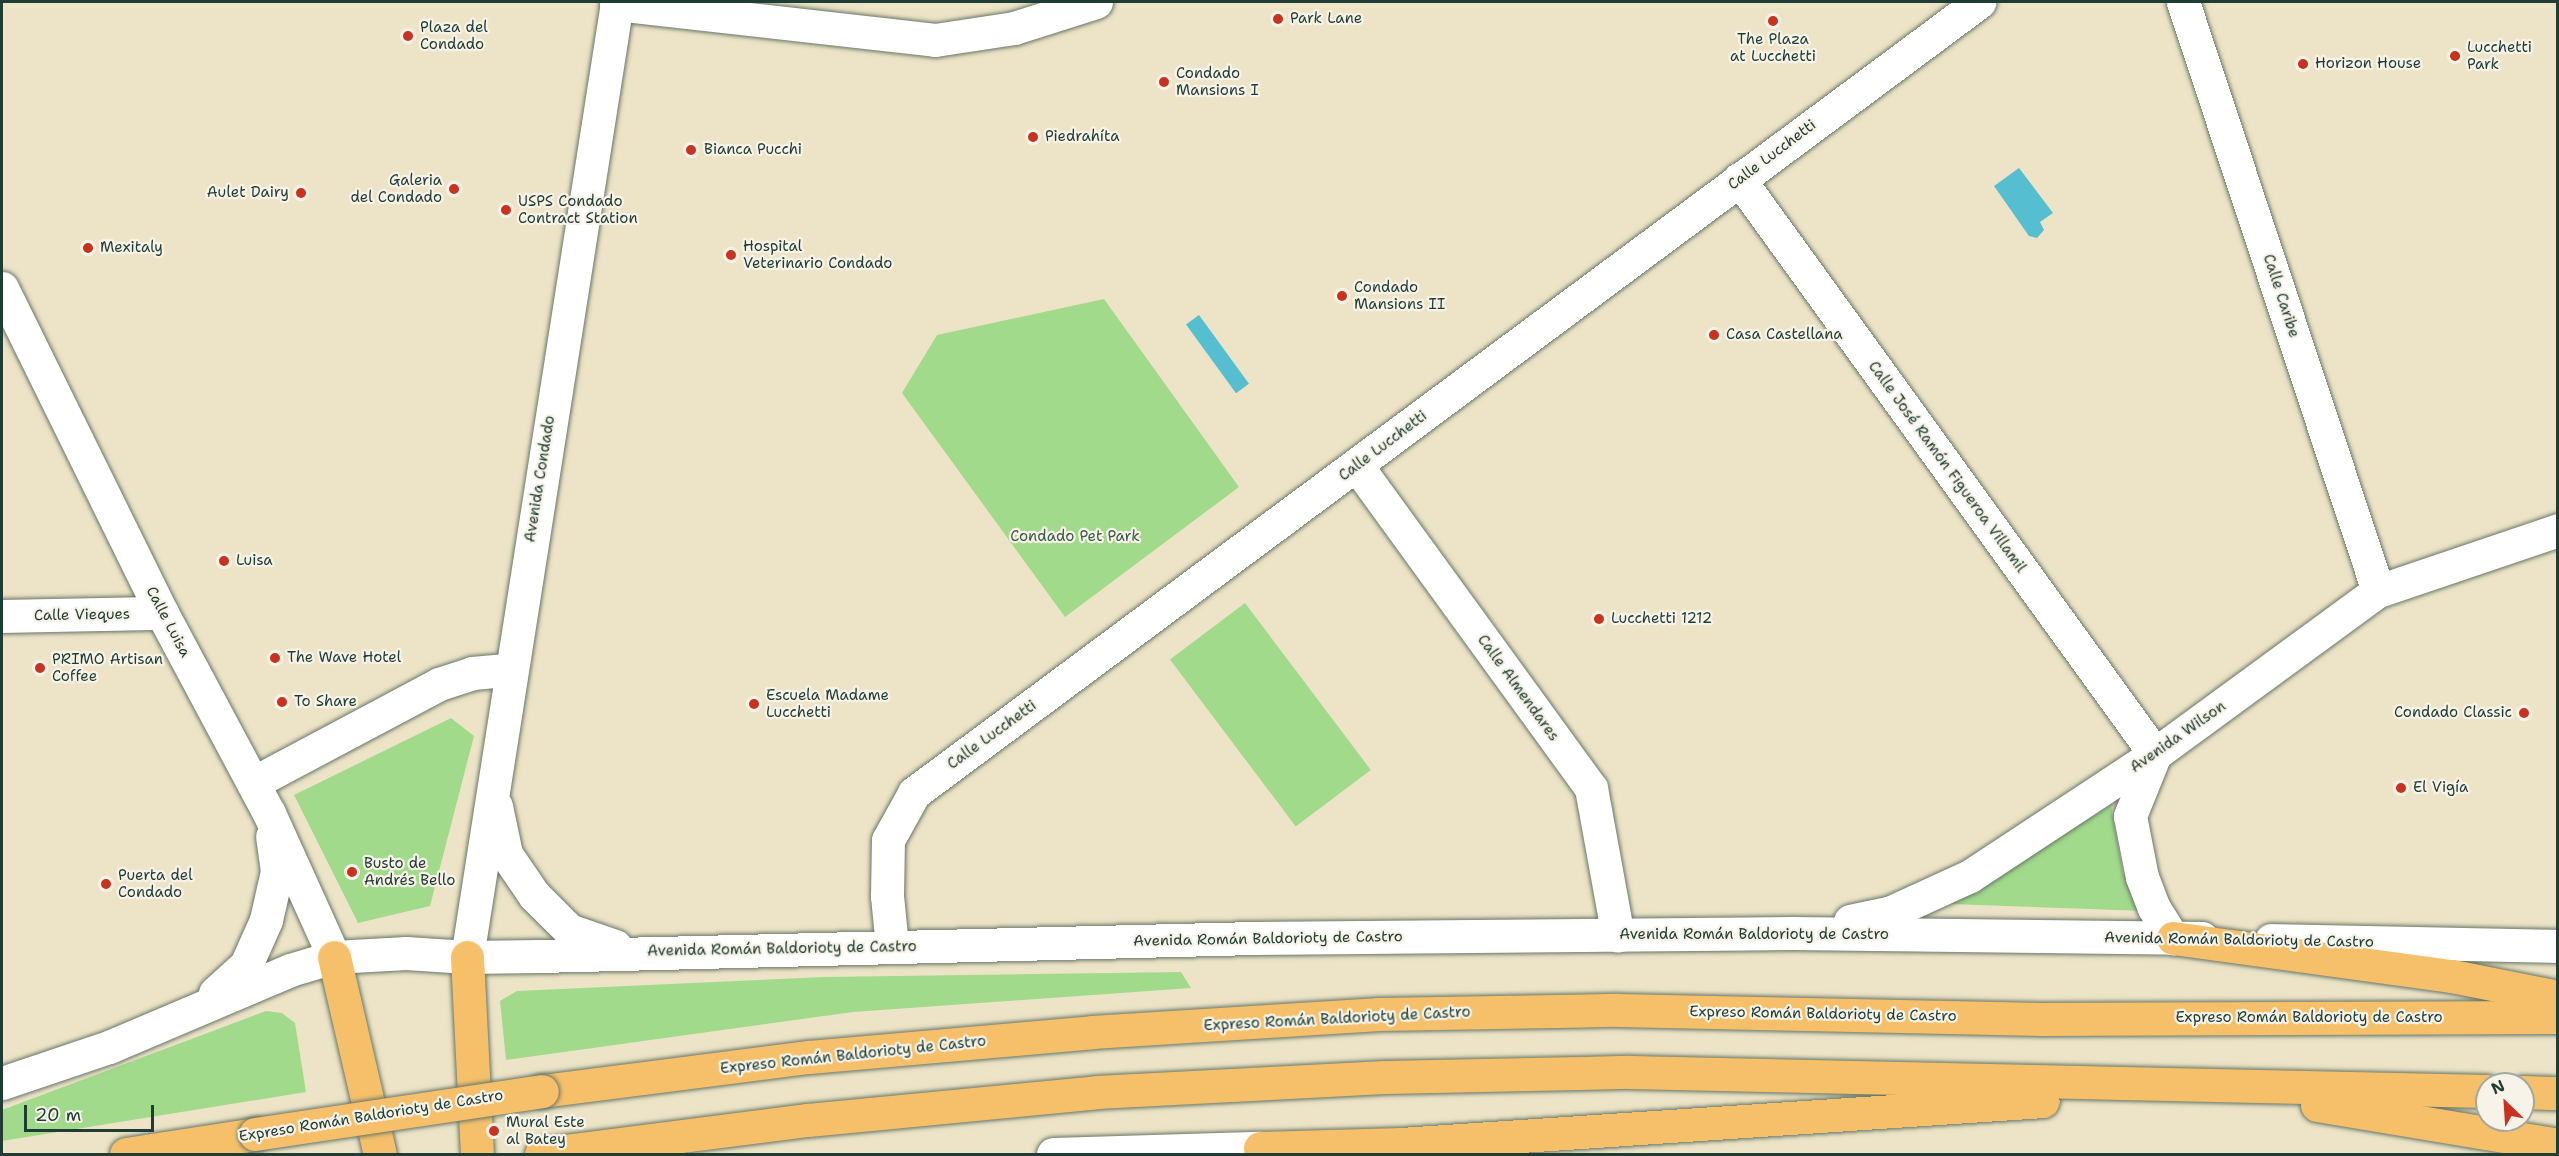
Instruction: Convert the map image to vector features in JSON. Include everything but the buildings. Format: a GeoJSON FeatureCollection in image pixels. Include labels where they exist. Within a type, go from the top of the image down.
{"type":"FeatureCollection","features":[{"type":"Feature","properties":{"kind":"main road"},"geometry":{"type":"LineString","coordinates":[[2173,938],[2451,976],[2558,997]]}},
{"type":"Feature","properties":{"kind":"main road"},"geometry":{"type":"LineString","coordinates":[[334,957],[380,1155]]}},
{"type":"Feature","properties":{"kind":"main road"},"geometry":{"type":"LineString","coordinates":[[467,957],[477,1155]]}},
{"type":"Feature","properties":{"kind":"main road","name":"Expreso Román Baldorioty de Castro"},"geometry":{"type":"LineString","coordinates":[[126,1155],[542,1091],[809,1056],[1092,1032],[1379,1014],[1617,1010],[2042,1018],[2558,1017]]}},
{"type":"Feature","properties":{"kind":"main road"},"geometry":{"type":"LineString","coordinates":[[547,1154],[808,1120],[1086,1093],[1373,1078],[1630,1072],[2475,1091]]}},
{"type":"Feature","properties":{"kind":"main road"},"geometry":{"type":"LineString","coordinates":[[1263,1151],[1815,1117],[2199,1086],[2558,1145]]}},
{"type":"Feature","properties":{"kind":"main road"},"geometry":{"type":"LineString","coordinates":[[2535,1092],[2558,1093]]}},
{"type":"Feature","properties":{"kind":"street"},"geometry":{"type":"LineString","coordinates":[[616,3],[935,40],[1014,28],[1096,2]]}},
{"type":"Feature","properties":{"kind":"street","name":"Calle Lucchetti"},"geometry":{"type":"LineString","coordinates":[[892,946],[887,896],[888,840],[914,793],[1979,2]]}},
{"type":"Feature","properties":{"kind":"street","name":"Calle Caribe"},"geometry":{"type":"LineString","coordinates":[[2183,2],[2378,591]]}},
{"type":"Feature","properties":{"kind":"street","name":"Avenida Condado"},"geometry":{"type":"LineString","coordinates":[[467,957],[509,670],[616,3]]}},
{"type":"Feature","properties":{"kind":"street","name":"Calle José Ramón Figueroa Villamil"},"geometry":{"type":"LineString","coordinates":[[1739,179],[2155,754]]}},
{"type":"Feature","properties":{"kind":"street","name":"Calle Luisa"},"geometry":{"type":"LineString","coordinates":[[2,288],[162,613],[269,813],[334,957]]}},
{"type":"Feature","properties":{"kind":"street","name":"Calle Almendares"},"geometry":{"type":"LineString","coordinates":[[1357,465],[1591,788],[1618,936]]}},
{"type":"Feature","properties":{"kind":"street","name":"Avenida Wilson"},"geometry":{"type":"LineString","coordinates":[[1793,933],[1889,913],[1970,876],[2155,754],[2378,591],[2558,530]]}},
{"type":"Feature","properties":{"kind":"street","name":"Calle Vieques"},"geometry":{"type":"LineString","coordinates":[[2,616],[162,613]]}},
{"type":"Feature","properties":{"kind":"street"},"geometry":{"type":"LineString","coordinates":[[254,783],[439,684],[472,673],[509,670]]}},
{"type":"Feature","properties":{"kind":"street"},"geometry":{"type":"LineString","coordinates":[[2155,754],[2130,816],[2142,877],[2154,908],[2173,938]]}},
{"type":"Feature","properties":{"kind":"street"},"geometry":{"type":"LineString","coordinates":[[492,787],[506,854],[534,895],[569,930],[634,953]]}},
{"type":"Feature","properties":{"kind":"street"},"geometry":{"type":"LineString","coordinates":[[195,1010],[246,965],[266,920],[277,871],[269,813]]}},
{"type":"Feature","properties":{"kind":"street","name":"Avenida Román Baldorioty de Castro"},"geometry":{"type":"LineString","coordinates":[[2,1083],[109,1047],[290,970],[334,957],[406,953],[467,957],[1253,938],[1793,933],[2558,946]]}},
{"type":"Feature","properties":{"kind":"street"},"geometry":{"type":"LineString","coordinates":[[1053,1155],[1263,1151]]}},
{"type":"Feature","properties":{"kind":"green space","name":"Condado Pet Park"},"geometry":{"type":"Polygon","coordinates":[[[1104,299],[1239,487],[1065,617],[902,393],[937,335],[1104,299]]]}},
{"type":"Feature","properties":{"kind":"green space"},"geometry":{"type":"Polygon","coordinates":[[[1245,603],[1371,770],[1296,826],[1170,660],[1245,603]]]}},
{"type":"Feature","properties":{"kind":"green space"},"geometry":{"type":"Polygon","coordinates":[[[451,718],[474,736],[430,906],[358,923],[294,795],[451,718]]]}},
{"type":"Feature","properties":{"kind":"green space"},"geometry":{"type":"Polygon","coordinates":[[[2111,805],[2123,873],[2146,911],[1949,904],[2111,805]]]}},
{"type":"Feature","properties":{"kind":"green space"},"geometry":{"type":"Polygon","coordinates":[[[1181,972],[1191,988],[853,1012],[506,1060],[500,1001],[517,991],[825,977],[1181,972]]]}},
{"type":"Feature","properties":{"kind":"green space"},"geometry":{"type":"Polygon","coordinates":[[[266,1011],[282,1013],[295,1023],[306,1092],[2,1141],[2,1110],[266,1011]]]}},
{"type":"Feature","properties":{"kind":"water"},"geometry":{"type":"Polygon","coordinates":[[[2019,168],[2053,213],[2040,222],[2044,230],[2037,238],[2029,236],[1994,186],[2019,168]]]}},
{"type":"Feature","properties":{"kind":"water"},"geometry":{"type":"Polygon","coordinates":[[[1199,315],[1249,384],[1236,393],[1186,324],[1199,315]]]}},
{"type":"Feature","properties":{"kind":"place","name":"Park Lane"},"geometry":{"type":"Point","coordinates":[1278,19]}},
{"type":"Feature","properties":{"kind":"place","name":"The Plaza at Lucchetti"},"geometry":{"type":"Point","coordinates":[1773,21]}},
{"type":"Feature","properties":{"kind":"place","name":"Plaza del Condado"},"geometry":{"type":"Point","coordinates":[408,36]}},
{"type":"Feature","properties":{"kind":"place","name":"Lucchetti Park"},"geometry":{"type":"Point","coordinates":[2455,56]}},
{"type":"Feature","properties":{"kind":"place","name":"Horizon House"},"geometry":{"type":"Point","coordinates":[2303,64]}},
{"type":"Feature","properties":{"kind":"place","name":"Condado Mansions I"},"geometry":{"type":"Point","coordinates":[1164,82]}},
{"type":"Feature","properties":{"kind":"place","name":"Piedrahíta"},"geometry":{"type":"Point","coordinates":[1033,137]}},
{"type":"Feature","properties":{"kind":"place","name":"Bianca Pucchi"},"geometry":{"type":"Point","coordinates":[691,150]}},
{"type":"Feature","properties":{"kind":"place","name":"Galeria del Condado"},"geometry":{"type":"Point","coordinates":[454,189]}},
{"type":"Feature","properties":{"kind":"place","name":"Aulet Dairy"},"geometry":{"type":"Point","coordinates":[301,193]}},
{"type":"Feature","properties":{"kind":"place","name":"USPS Condado Contract Station"},"geometry":{"type":"Point","coordinates":[506,210]}},
{"type":"Feature","properties":{"kind":"place","name":"Mexitaly"},"geometry":{"type":"Point","coordinates":[88,248]}},
{"type":"Feature","properties":{"kind":"place","name":"Hospital Veterinario Condado"},"geometry":{"type":"Point","coordinates":[731,255]}},
{"type":"Feature","properties":{"kind":"place","name":"Condado Mansions II"},"geometry":{"type":"Point","coordinates":[1342,296]}},
{"type":"Feature","properties":{"kind":"place","name":"Casa Castellana"},"geometry":{"type":"Point","coordinates":[1714,335]}},
{"type":"Feature","properties":{"kind":"place","name":"Luisa"},"geometry":{"type":"Point","coordinates":[224,561]}},
{"type":"Feature","properties":{"kind":"place","name":"Lucchetti 1212"},"geometry":{"type":"Point","coordinates":[1599,619]}},
{"type":"Feature","properties":{"kind":"place","name":"The Wave Hotel"},"geometry":{"type":"Point","coordinates":[275,658]}},
{"type":"Feature","properties":{"kind":"place","name":"PRIMO Artisan Coffee"},"geometry":{"type":"Point","coordinates":[40,668]}},
{"type":"Feature","properties":{"kind":"place","name":"To Share"},"geometry":{"type":"Point","coordinates":[282,702]}},
{"type":"Feature","properties":{"kind":"place","name":"Escuela Madame Lucchetti"},"geometry":{"type":"Point","coordinates":[754,704]}},
{"type":"Feature","properties":{"kind":"place","name":"Condado Classic"},"geometry":{"type":"Point","coordinates":[2524,713]}},
{"type":"Feature","properties":{"kind":"place","name":"El Vigía"},"geometry":{"type":"Point","coordinates":[2401,788]}},
{"type":"Feature","properties":{"kind":"place","name":"Busto de Andrés Bello"},"geometry":{"type":"Point","coordinates":[352,872]}},
{"type":"Feature","properties":{"kind":"place","name":"Puerta del Condado"},"geometry":{"type":"Point","coordinates":[106,884]}},
{"type":"Feature","properties":{"kind":"place","name":"Mural Este al Batey"},"geometry":{"type":"Point","coordinates":[494,1131]}}]}
